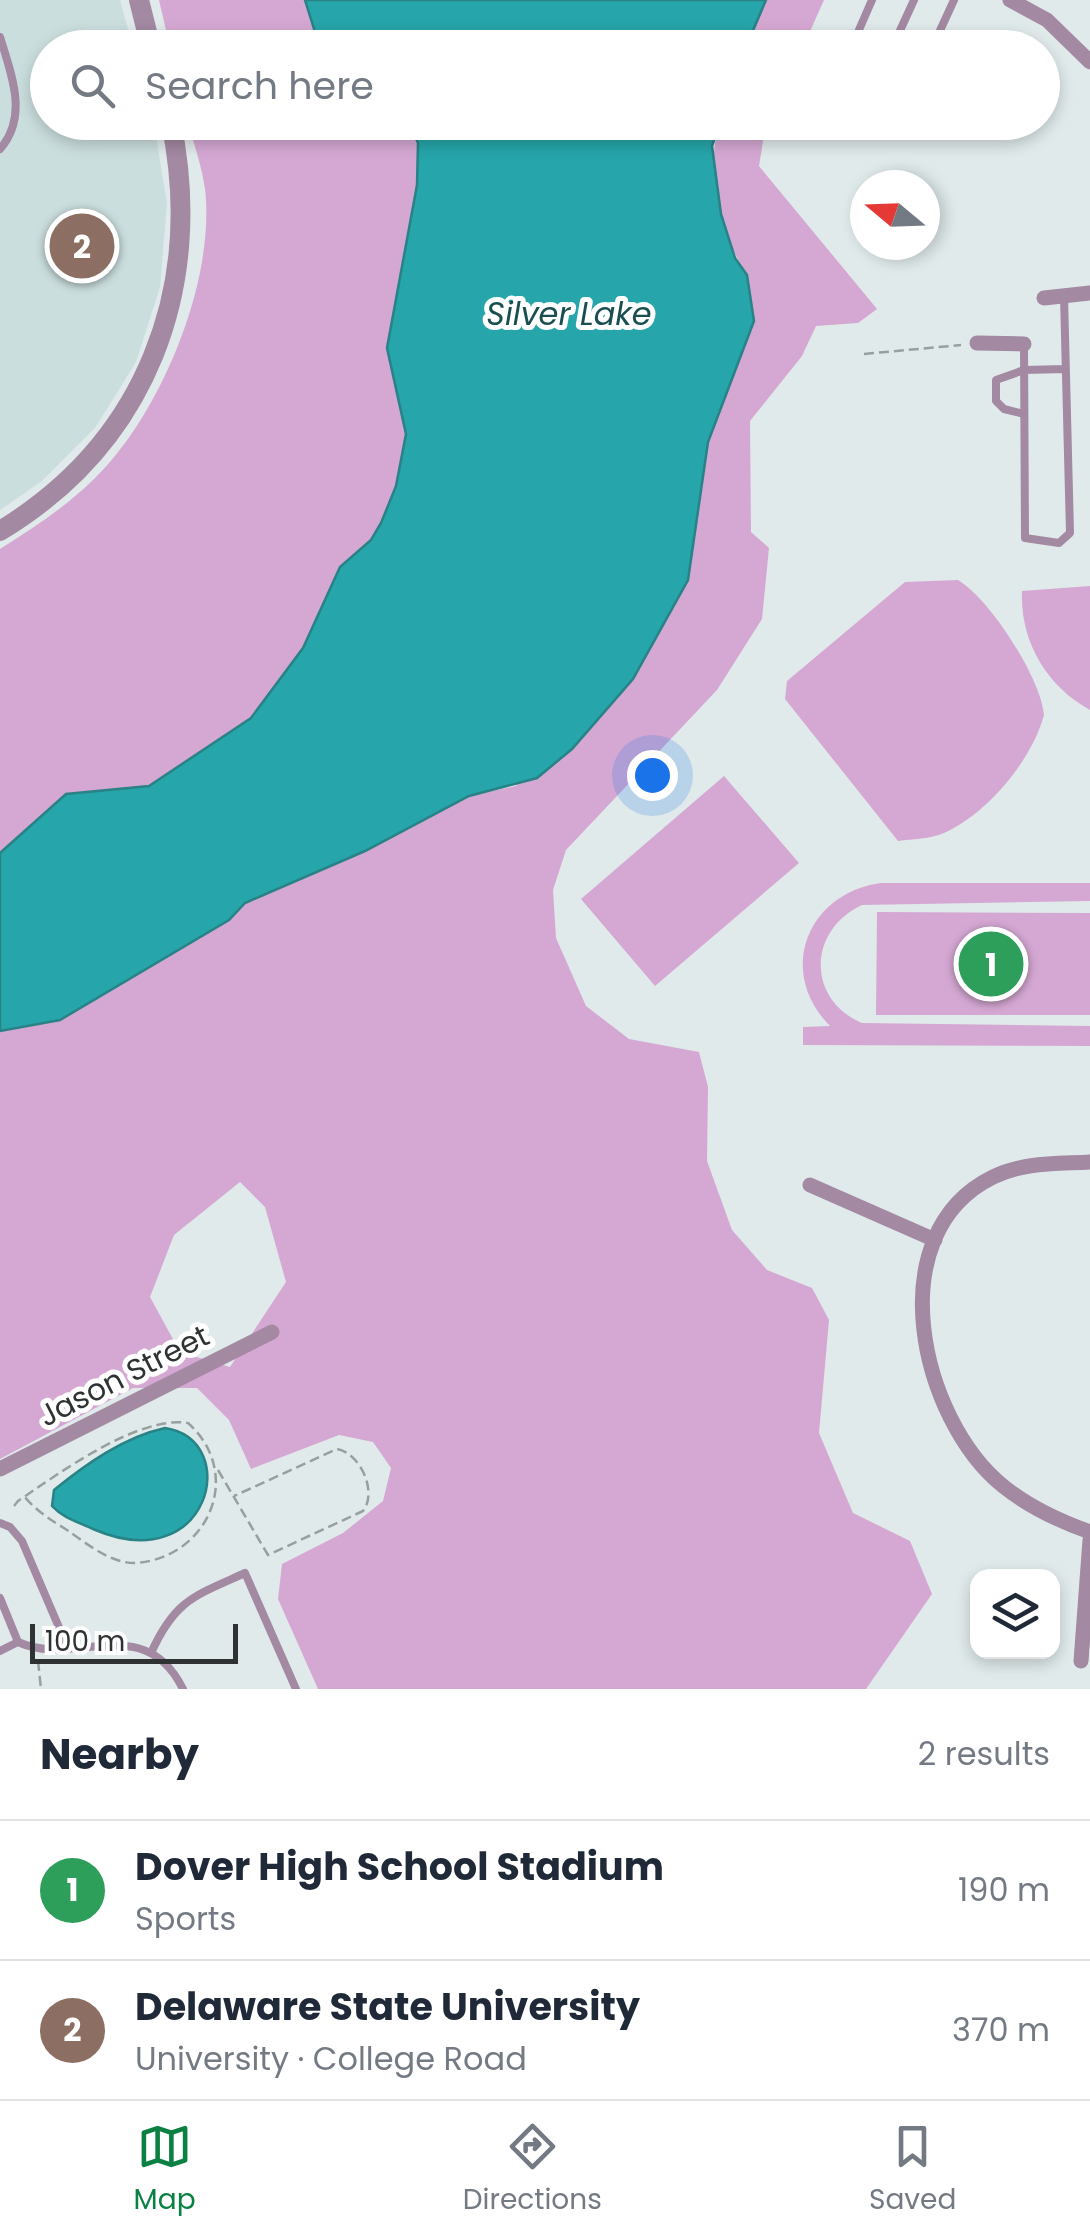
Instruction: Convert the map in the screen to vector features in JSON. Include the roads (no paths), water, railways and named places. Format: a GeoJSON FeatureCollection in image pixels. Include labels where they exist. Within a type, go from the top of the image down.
{"type":"FeatureCollection","features":[{"type":"Feature","properties":{"kind":"street"},"geometry":{"type":"LineString","coordinates":[[138,0],[146,30]]}},
{"type":"Feature","properties":{"kind":"street"},"geometry":{"type":"LineString","coordinates":[[1010,0],[1042,8],[1087,53]]}},
{"type":"Feature","properties":{"kind":"street"},"geometry":{"type":"LineString","coordinates":[[0,531],[67,482],[87,461],[132,400],[160,342],[176,286],[182,233],[181,179],[174,140]]}},
{"type":"Feature","properties":{"kind":"street"},"geometry":{"type":"LineString","coordinates":[[1044,298],[1090,293]]}},
{"type":"Feature","properties":{"kind":"street"},"geometry":{"type":"LineString","coordinates":[[977,343],[1024,344]]}},
{"type":"Feature","properties":{"kind":"street"},"geometry":{"type":"LineString","coordinates":[[1090,1162],[1028,1165],[992,1177],[950,1215],[935,1240],[923,1278],[920,1310],[928,1364],[954,1423],[1002,1486],[1056,1520],[1090,1532]]}},
{"type":"Feature","properties":{"kind":"street"},"geometry":{"type":"LineString","coordinates":[[810,1185],[935,1240]]}},
{"type":"Feature","properties":{"kind":"street","name":"Jason Street"},"geometry":{"type":"LineString","coordinates":[[0,1469],[272,1332]]}},
{"type":"Feature","properties":{"kind":"street"},"geometry":{"type":"LineString","coordinates":[[1080,1661],[1090,1540]]}},
{"type":"Feature","properties":{"kind":"lane"},"geometry":{"type":"LineString","coordinates":[[859,30],[872,0]]}},
{"type":"Feature","properties":{"kind":"lane"},"geometry":{"type":"LineString","coordinates":[[900,30],[914,0]]}},
{"type":"Feature","properties":{"kind":"lane"},"geometry":{"type":"LineString","coordinates":[[940,30],[954,0]]}},
{"type":"Feature","properties":{"kind":"lane"},"geometry":{"type":"LineString","coordinates":[[0,38],[17,105],[13,126],[0,149]]}},
{"type":"Feature","properties":{"kind":"lane"},"geometry":{"type":"LineString","coordinates":[[1024,344],[1024,538],[1064,542],[1070,534],[1064,296]]}},
{"type":"Feature","properties":{"kind":"lane"},"geometry":{"type":"LineString","coordinates":[[1024,414],[1004,409],[996,401],[994,387],[1006,373],[1065,369]]}},
{"type":"Feature","properties":{"kind":"lane"},"geometry":{"type":"LineString","coordinates":[[0,1523],[10,1527],[22,1541],[67,1646]]}},
{"type":"Feature","properties":{"kind":"lane"},"geometry":{"type":"LineString","coordinates":[[151,1653],[182,1601],[245,1573],[296,1689]]}},
{"type":"Feature","properties":{"kind":"lane"},"geometry":{"type":"LineString","coordinates":[[0,1598],[18,1642]]}},
{"type":"Feature","properties":{"kind":"lane"},"geometry":{"type":"LineString","coordinates":[[0,1651],[18,1642],[136,1647],[168,1666],[184,1689]]}},
{"type":"Feature","properties":{"kind":"water"},"geometry":{"type":"Polygon","coordinates":[[[305,0],[766,0],[753,30],[314,30],[305,0]]]}},
{"type":"Feature","properties":{"kind":"water","name":"Silver Lake"},"geometry":{"type":"Polygon","coordinates":[[[417,140],[714,140],[721,214],[735,258],[747,275],[754,321],[708,442],[688,580],[633,679],[572,749],[537,778],[469,796],[365,851],[245,903],[229,920],[60,1020],[0,1031],[0,853],[66,794],[149,786],[251,718],[303,648],[340,567],[371,540],[381,523],[396,486],[406,434],[387,348],[417,185],[417,140]]]}},
{"type":"Feature","properties":{"kind":"water"},"geometry":{"type":"Polygon","coordinates":[[[165,1428],[189,1438],[203,1456],[207,1479],[202,1502],[188,1523],[165,1536],[133,1540],[93,1529],[52,1506],[54,1490],[92,1461],[135,1438],[165,1428]]]}},
{"type":"Feature","properties":{"kind":"place","name":"Delaware State University"},"geometry":{"type":"Point","coordinates":[82,246]}},
{"type":"Feature","properties":{"kind":"place","name":"Dover High School Stadium"},"geometry":{"type":"Point","coordinates":[991,964]}}]}
